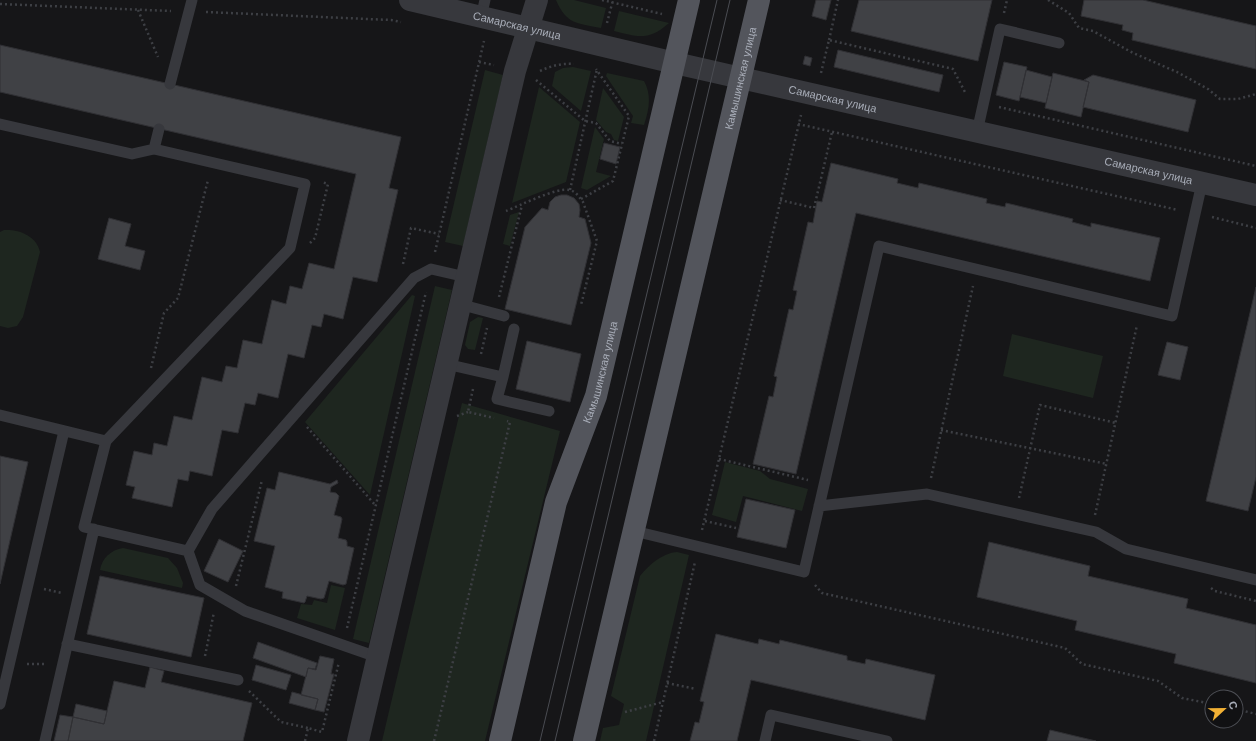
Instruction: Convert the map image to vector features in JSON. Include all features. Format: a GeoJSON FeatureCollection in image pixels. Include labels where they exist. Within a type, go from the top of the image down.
{"type":"FeatureCollection","features":[{"type":"Feature","properties":{"kind":"main road","name":"Камышинская улица"},"geometry":{"type":"LineString","coordinates":[[500,741],[556,502],[596,396],[689,0]]}},
{"type":"Feature","properties":{"kind":"main road","name":"Камышинская улица"},"geometry":{"type":"LineString","coordinates":[[584,741],[759,0]]}},
{"type":"Feature","properties":{"kind":"street","name":"Самарская улица"},"geometry":{"type":"LineString","coordinates":[[410,0],[483,8],[528,28],[602,46],[1256,195]]}},
{"type":"Feature","properties":{"kind":"street"},"geometry":{"type":"LineString","coordinates":[[358,741],[459,304],[515,71],[537,0]]}},
{"type":"Feature","properties":{"kind":"lane"},"geometry":{"type":"LineString","coordinates":[[170,84],[192,0]]}},
{"type":"Feature","properties":{"kind":"lane"},"geometry":{"type":"LineString","coordinates":[[977,132],[1000,29],[1059,43]]}},
{"type":"Feature","properties":{"kind":"lane"},"geometry":{"type":"LineString","coordinates":[[0,124],[132,154],[154,149],[305,184],[290,248],[106,441],[84,527],[188,551]]}},
{"type":"Feature","properties":{"kind":"lane"},"geometry":{"type":"LineString","coordinates":[[154,149],[159,129]]}},
{"type":"Feature","properties":{"kind":"lane"},"geometry":{"type":"LineString","coordinates":[[634,531],[804,572],[879,246],[1172,316],[1202,183]]}},
{"type":"Feature","properties":{"kind":"lane"},"geometry":{"type":"LineString","coordinates":[[377,657],[245,612],[200,585],[188,551],[212,509],[414,278],[431,269],[466,277]]}},
{"type":"Feature","properties":{"kind":"lane"},"geometry":{"type":"LineString","coordinates":[[459,304],[497,314]]}},
{"type":"Feature","properties":{"kind":"lane"},"geometry":{"type":"LineString","coordinates":[[514,329],[497,399],[549,411]]}},
{"type":"Feature","properties":{"kind":"lane"},"geometry":{"type":"LineString","coordinates":[[446,364],[503,377]]}},
{"type":"Feature","properties":{"kind":"lane"},"geometry":{"type":"LineString","coordinates":[[0,415],[106,441]]}},
{"type":"Feature","properties":{"kind":"lane"},"geometry":{"type":"LineString","coordinates":[[1,698],[64,431]]}},
{"type":"Feature","properties":{"kind":"lane"},"geometry":{"type":"LineString","coordinates":[[819,506],[927,494],[1096,532],[1126,549],[1256,580]]}},
{"type":"Feature","properties":{"kind":"lane"},"geometry":{"type":"LineString","coordinates":[[45,741],[94,529]]}},
{"type":"Feature","properties":{"kind":"lane"},"geometry":{"type":"LineString","coordinates":[[67,644],[238,680]]}},
{"type":"Feature","properties":{"kind":"lane"},"geometry":{"type":"LineString","coordinates":[[765,741],[771,715],[888,741]]}},
{"type":"Feature","properties":{"kind":"path"},"geometry":{"type":"LineString","coordinates":[[602,0],[612,1],[663,14]]}},
{"type":"Feature","properties":{"kind":"path"},"geometry":{"type":"LineString","coordinates":[[820,76],[838,0]]}},
{"type":"Feature","properties":{"kind":"path"},"geometry":{"type":"LineString","coordinates":[[1048,0],[1069,13],[1079,28],[1094,32],[1133,53],[1177,72],[1208,89],[1220,98],[1238,99],[1256,94]]}},
{"type":"Feature","properties":{"kind":"path"},"geometry":{"type":"LineString","coordinates":[[602,46],[612,1]]}},
{"type":"Feature","properties":{"kind":"path"},"geometry":{"type":"LineString","coordinates":[[0,4],[392,20],[407,23]]}},
{"type":"Feature","properties":{"kind":"path"},"geometry":{"type":"LineString","coordinates":[[138,10],[170,84]]}},
{"type":"Feature","properties":{"kind":"path"},"geometry":{"type":"LineString","coordinates":[[829,40],[953,69],[969,100],[1256,166]]}},
{"type":"Feature","properties":{"kind":"path"},"geometry":{"type":"LineString","coordinates":[[238,680],[281,722],[322,732],[484,41]]}},
{"type":"Feature","properties":{"kind":"path"},"geometry":{"type":"LineString","coordinates":[[538,71],[554,66],[575,64]]}},
{"type":"Feature","properties":{"kind":"path"},"geometry":{"type":"LineString","coordinates":[[581,199],[612,181],[629,116],[597,69],[590,67]]}},
{"type":"Feature","properties":{"kind":"path"},"geometry":{"type":"LineString","coordinates":[[570,190],[597,69]]}},
{"type":"Feature","properties":{"kind":"path"},"geometry":{"type":"LineString","coordinates":[[536,80],[585,121],[596,123],[610,141],[622,144]]}},
{"type":"Feature","properties":{"kind":"path"},"geometry":{"type":"LineString","coordinates":[[654,741],[704,521],[802,110]]}},
{"type":"Feature","properties":{"kind":"path"},"geometry":{"type":"LineString","coordinates":[[798,124],[1256,228]]}},
{"type":"Feature","properties":{"kind":"path"},"geometry":{"type":"LineString","coordinates":[[780,200],[814,208],[832,132]]}},
{"type":"Feature","properties":{"kind":"path"},"geometry":{"type":"LineString","coordinates":[[142,404],[164,313],[178,298],[213,162]]}},
{"type":"Feature","properties":{"kind":"path"},"geometry":{"type":"LineString","coordinates":[[309,244],[315,238],[328,184]]}},
{"type":"Feature","properties":{"kind":"path"},"geometry":{"type":"LineString","coordinates":[[506,211],[557,190],[570,190],[575,192],[581,199],[597,241],[581,305]]}},
{"type":"Feature","properties":{"kind":"path"},"geometry":{"type":"LineString","coordinates":[[496,419],[468,412],[477,371],[497,314],[522,205]]}},
{"type":"Feature","properties":{"kind":"path"},"geometry":{"type":"LineString","coordinates":[[927,494],[977,270]]}},
{"type":"Feature","properties":{"kind":"path"},"geometry":{"type":"LineString","coordinates":[[419,293],[425,295]]}},
{"type":"Feature","properties":{"kind":"path"},"geometry":{"type":"LineString","coordinates":[[1092,531],[1141,309]]}},
{"type":"Feature","properties":{"kind":"path"},"geometry":{"type":"LineString","coordinates":[[1015,514],[1040,405],[1116,423]]}},
{"type":"Feature","properties":{"kind":"path"},"geometry":{"type":"LineString","coordinates":[[434,741],[510,422],[503,420]]}},
{"type":"Feature","properties":{"kind":"path"},"geometry":{"type":"LineString","coordinates":[[302,422],[376,506]]}},
{"type":"Feature","properties":{"kind":"path"},"geometry":{"type":"LineString","coordinates":[[941,430],[1107,464]]}},
{"type":"Feature","properties":{"kind":"path"},"geometry":{"type":"LineString","coordinates":[[719,459],[824,484]]}},
{"type":"Feature","properties":{"kind":"path"},"geometry":{"type":"LineString","coordinates":[[232,604],[264,473]]}},
{"type":"Feature","properties":{"kind":"path"},"geometry":{"type":"LineString","coordinates":[[704,521],[736,528]]}},
{"type":"Feature","properties":{"kind":"path"},"geometry":{"type":"LineString","coordinates":[[804,572],[822,593],[1065,648],[1082,664],[1158,681],[1182,698],[1204,702]]}},
{"type":"Feature","properties":{"kind":"path"},"geometry":{"type":"LineString","coordinates":[[28,586],[78,596]]}},
{"type":"Feature","properties":{"kind":"path"},"geometry":{"type":"LineString","coordinates":[[201,672],[218,596]]}},
{"type":"Feature","properties":{"kind":"path"},"geometry":{"type":"LineString","coordinates":[[10,663],[63,665]]}},
{"type":"Feature","properties":{"kind":"path"},"geometry":{"type":"LineString","coordinates":[[667,683],[696,689]]}},
{"type":"Feature","properties":{"kind":"path"},"geometry":{"type":"LineString","coordinates":[[625,712],[663,702]]}},
{"type":"Feature","properties":{"kind":"path"},"geometry":{"type":"LineString","coordinates":[[1244,711],[1256,714]]}},
{"type":"Feature","properties":{"kind":"path"},"geometry":{"type":"LineString","coordinates":[[305,741],[308,728]]}},
{"type":"Feature","properties":{"kind":"shaded area"},"geometry":{"type":"Polygon","coordinates":[[[556,0],[574,0],[606,8],[601,28],[579,24],[569,19],[564,14],[556,0]]]}},
{"type":"Feature","properties":{"kind":"shaded area"},"geometry":{"type":"Polygon","coordinates":[[[619,11],[669,23],[662,29],[649,35],[637,36],[622,33],[614,31],[619,11]]]}},
{"type":"Feature","properties":{"kind":"shaded area"},"geometry":{"type":"Polygon","coordinates":[[[573,67],[591,71],[581,111],[552,86],[555,72],[563,68],[573,67]]]}},
{"type":"Feature","properties":{"kind":"shaded area"},"geometry":{"type":"Polygon","coordinates":[[[485,70],[503,75],[463,246],[445,242],[485,70]]]}},
{"type":"Feature","properties":{"kind":"shaded area"},"geometry":{"type":"Polygon","coordinates":[[[607,73],[644,81],[647,86],[649,103],[644,125],[631,123],[633,116],[606,76],[607,73]]]}},
{"type":"Feature","properties":{"kind":"shaded area"},"geometry":{"type":"Polygon","coordinates":[[[539,87],[580,122],[566,182],[512,203],[539,87]]]}},
{"type":"Feature","properties":{"kind":"shaded area"},"geometry":{"type":"Polygon","coordinates":[[[603,88],[624,117],[618,141],[614,140],[611,134],[606,132],[596,120],[603,88]]]}},
{"type":"Feature","properties":{"kind":"shaded area"},"geometry":{"type":"Polygon","coordinates":[[[595,127],[604,139],[596,172],[611,176],[587,190],[581,188],[595,127]]]}},
{"type":"Feature","properties":{"kind":"shaded area"},"geometry":{"type":"Polygon","coordinates":[[[519,212],[510,246],[503,244],[510,215],[519,212]]]}},
{"type":"Feature","properties":{"kind":"shaded area"},"geometry":{"type":"Polygon","coordinates":[[[4,230],[21,232],[31,238],[38,246],[40,252],[23,317],[17,326],[8,328],[0,326],[0,232],[4,230]]]}},
{"type":"Feature","properties":{"kind":"shaded area"},"geometry":{"type":"Polygon","coordinates":[[[435,286],[452,290],[369,643],[353,639],[435,286]]]}},
{"type":"Feature","properties":{"kind":"shaded area"},"geometry":{"type":"Polygon","coordinates":[[[412,295],[415,296],[370,495],[305,422],[412,295]]]}},
{"type":"Feature","properties":{"kind":"shaded area"},"geometry":{"type":"Polygon","coordinates":[[[478,317],[483,318],[475,350],[468,349],[465,345],[470,322],[478,317]]]}},
{"type":"Feature","properties":{"kind":"shaded area"},"geometry":{"type":"Polygon","coordinates":[[[1012,334],[1103,356],[1093,398],[1003,376],[1012,334]]]}},
{"type":"Feature","properties":{"kind":"shaded area"},"geometry":{"type":"Polygon","coordinates":[[[462,403],[560,431],[485,741],[382,741],[462,403]]]}},
{"type":"Feature","properties":{"kind":"shaded area"},"geometry":{"type":"Polygon","coordinates":[[[725,462],[760,471],[770,479],[808,489],[802,511],[743,496],[736,522],[712,515],[725,462]]]}},
{"type":"Feature","properties":{"kind":"shaded area"},"geometry":{"type":"Polygon","coordinates":[[[123,548],[168,558],[177,568],[183,583],[182,588],[100,570],[105,558],[108,555],[123,548]]]}},
{"type":"Feature","properties":{"kind":"shaded area"},"geometry":{"type":"Polygon","coordinates":[[[677,552],[689,555],[646,741],[600,741],[603,728],[619,725],[624,704],[611,696],[640,576],[656,560],[671,553],[677,552]]]}},
{"type":"Feature","properties":{"kind":"shaded area"},"geometry":{"type":"Polygon","coordinates":[[[331,585],[345,588],[335,630],[297,618],[301,604],[312,605],[314,600],[327,603],[331,585]]]}},
{"type":"Feature","properties":{"kind":"building"},"geometry":{"type":"Polygon","coordinates":[[[816,0],[831,0],[826,20],[812,16],[816,0]]]}},
{"type":"Feature","properties":{"kind":"building"},"geometry":{"type":"Polygon","coordinates":[[[859,0],[992,0],[978,61],[851,31],[859,0]]]}},
{"type":"Feature","properties":{"kind":"building"},"geometry":{"type":"Polygon","coordinates":[[[1084,0],[1143,0],[1256,26],[1256,69],[1132,40],[1133,33],[1122,30],[1123,25],[1081,16],[1084,0]]]}},
{"type":"Feature","properties":{"kind":"building"},"geometry":{"type":"Polygon","coordinates":[[[0,45],[401,137],[389,188],[398,190],[377,282],[353,277],[343,319],[324,314],[321,327],[312,325],[304,358],[288,354],[278,398],[258,393],[255,405],[245,403],[238,433],[222,430],[212,476],[190,471],[188,481],[178,479],[172,507],[132,498],[135,487],[126,485],[134,451],[152,455],[154,443],[167,446],[174,416],[192,420],[202,377],[222,382],[226,366],[237,368],[243,340],[262,344],[272,300],[286,304],[290,286],[302,289],[309,263],[334,269],[356,174],[0,92],[0,45]]]}},
{"type":"Feature","properties":{"kind":"building"},"geometry":{"type":"Polygon","coordinates":[[[838,50],[943,75],[939,92],[834,67],[838,50]]]}},
{"type":"Feature","properties":{"kind":"building"},"geometry":{"type":"Polygon","coordinates":[[[805,56],[812,58],[810,66],[803,64],[805,56]]]}},
{"type":"Feature","properties":{"kind":"building"},"geometry":{"type":"Polygon","coordinates":[[[1004,62],[1027,67],[1019,101],[996,95],[1004,62]]]}},
{"type":"Feature","properties":{"kind":"building"},"geometry":{"type":"Polygon","coordinates":[[[1026,70],[1052,77],[1046,103],[1020,97],[1026,70]]]}},
{"type":"Feature","properties":{"kind":"building"},"geometry":{"type":"Polygon","coordinates":[[[1053,73],[1089,82],[1081,117],[1045,108],[1053,73]]]}},
{"type":"Feature","properties":{"kind":"building"},"geometry":{"type":"Polygon","coordinates":[[[1093,75],[1196,100],[1188,132],[1083,107],[1089,82],[1084,80],[1093,75]]]}},
{"type":"Feature","properties":{"kind":"building"},"geometry":{"type":"Polygon","coordinates":[[[604,143],[620,147],[616,164],[600,159],[604,143]]]}},
{"type":"Feature","properties":{"kind":"building"},"geometry":{"type":"Polygon","coordinates":[[[831,163],[898,179],[897,183],[918,188],[919,183],[987,199],[986,203],[1005,207],[1006,203],[1073,219],[1072,222],[1091,227],[1091,223],[1160,238],[1150,281],[856,213],[796,474],[753,464],[769,396],[773,397],[777,377],[774,376],[789,309],[793,310],[797,291],[793,290],[808,222],[813,223],[817,201],[822,202],[831,163]]]}},
{"type":"Feature","properties":{"kind":"building"},"geometry":{"type":"Polygon","coordinates":[[[567,195],[574,198],[579,204],[579,217],[585,219],[591,243],[571,325],[505,309],[525,227],[542,208],[548,210],[550,202],[555,197],[567,195]]]}},
{"type":"Feature","properties":{"kind":"building"},"geometry":{"type":"Polygon","coordinates":[[[109,218],[131,224],[125,246],[145,251],[140,270],[98,259],[109,218]]]}},
{"type":"Feature","properties":{"kind":"building"},"geometry":{"type":"Polygon","coordinates":[[[1256,287],[1256,477],[1248,511],[1206,501],[1256,287]]]}},
{"type":"Feature","properties":{"kind":"building"},"geometry":{"type":"Polygon","coordinates":[[[527,341],[581,354],[570,402],[516,389],[527,341]]]}},
{"type":"Feature","properties":{"kind":"building"},"geometry":{"type":"Polygon","coordinates":[[[1167,342],[1188,347],[1180,380],[1158,375],[1167,342]]]}},
{"type":"Feature","properties":{"kind":"building"},"geometry":{"type":"Polygon","coordinates":[[[0,456],[28,462],[0,584],[0,456]]]}},
{"type":"Feature","properties":{"kind":"building"},"geometry":{"type":"Polygon","coordinates":[[[279,472],[330,484],[337,480],[338,483],[331,487],[330,492],[336,493],[339,496],[334,515],[341,517],[342,519],[338,538],[346,540],[347,546],[354,548],[346,584],[343,585],[329,581],[324,598],[321,599],[307,596],[304,603],[282,598],[283,592],[265,587],[275,546],[254,541],[267,488],[275,490],[279,472]]]}},
{"type":"Feature","properties":{"kind":"building"},"geometry":{"type":"Polygon","coordinates":[[[746,499],[795,510],[786,548],[737,537],[746,499]]]}},
{"type":"Feature","properties":{"kind":"building"},"geometry":{"type":"Polygon","coordinates":[[[219,539],[243,551],[228,582],[204,571],[219,539]]]}},
{"type":"Feature","properties":{"kind":"building"},"geometry":{"type":"Polygon","coordinates":[[[989,542],[1090,566],[1088,576],[1188,599],[1186,608],[1256,625],[1256,683],[1174,663],[1176,654],[1075,630],[1077,621],[977,597],[989,542]]]}},
{"type":"Feature","properties":{"kind":"building"},"geometry":{"type":"Polygon","coordinates":[[[100,576],[204,598],[191,657],[87,634],[100,576]]]}},
{"type":"Feature","properties":{"kind":"building"},"geometry":{"type":"Polygon","coordinates":[[[716,634],[758,644],[759,639],[779,644],[780,640],[847,656],[847,660],[865,664],[866,659],[935,675],[925,720],[751,680],[737,741],[690,741],[695,722],[699,723],[704,702],[700,701],[716,634]]]}},
{"type":"Feature","properties":{"kind":"building"},"geometry":{"type":"Polygon","coordinates":[[[258,642],[317,663],[315,669],[308,668],[306,677],[253,658],[258,642]]]}},
{"type":"Feature","properties":{"kind":"building"},"geometry":{"type":"Polygon","coordinates":[[[320,656],[334,659],[331,674],[334,674],[324,712],[315,710],[318,699],[301,695],[308,668],[316,670],[320,656]]]}},
{"type":"Feature","properties":{"kind":"building"},"geometry":{"type":"Polygon","coordinates":[[[256,665],[291,675],[286,690],[252,680],[256,665]]]}},
{"type":"Feature","properties":{"kind":"building"},"geometry":{"type":"Polygon","coordinates":[[[150,667],[164,671],[161,682],[252,703],[243,741],[68,741],[73,717],[104,724],[114,681],[145,688],[150,667]]]}},
{"type":"Feature","properties":{"kind":"building"},"geometry":{"type":"Polygon","coordinates":[[[292,692],[318,699],[315,710],[289,703],[292,692]]]}},
{"type":"Feature","properties":{"kind":"building"},"geometry":{"type":"Polygon","coordinates":[[[76,704],[107,711],[104,724],[73,717],[76,704]]]}},
{"type":"Feature","properties":{"kind":"building"},"geometry":{"type":"Polygon","coordinates":[[[60,715],[73,717],[68,741],[54,741],[60,715]]]}},
{"type":"Feature","properties":{"kind":"building"},"geometry":{"type":"Polygon","coordinates":[[[1050,730],[1096,741],[1047,741],[1050,730]]]}},
{"type":"Feature","properties":{"kind":"tram line"},"geometry":{"type":"LineString","coordinates":[[540,741],[717,0]]}},
{"type":"Feature","properties":{"kind":"tram line"},"geometry":{"type":"LineString","coordinates":[[555,741],[730,0]]}}]}
